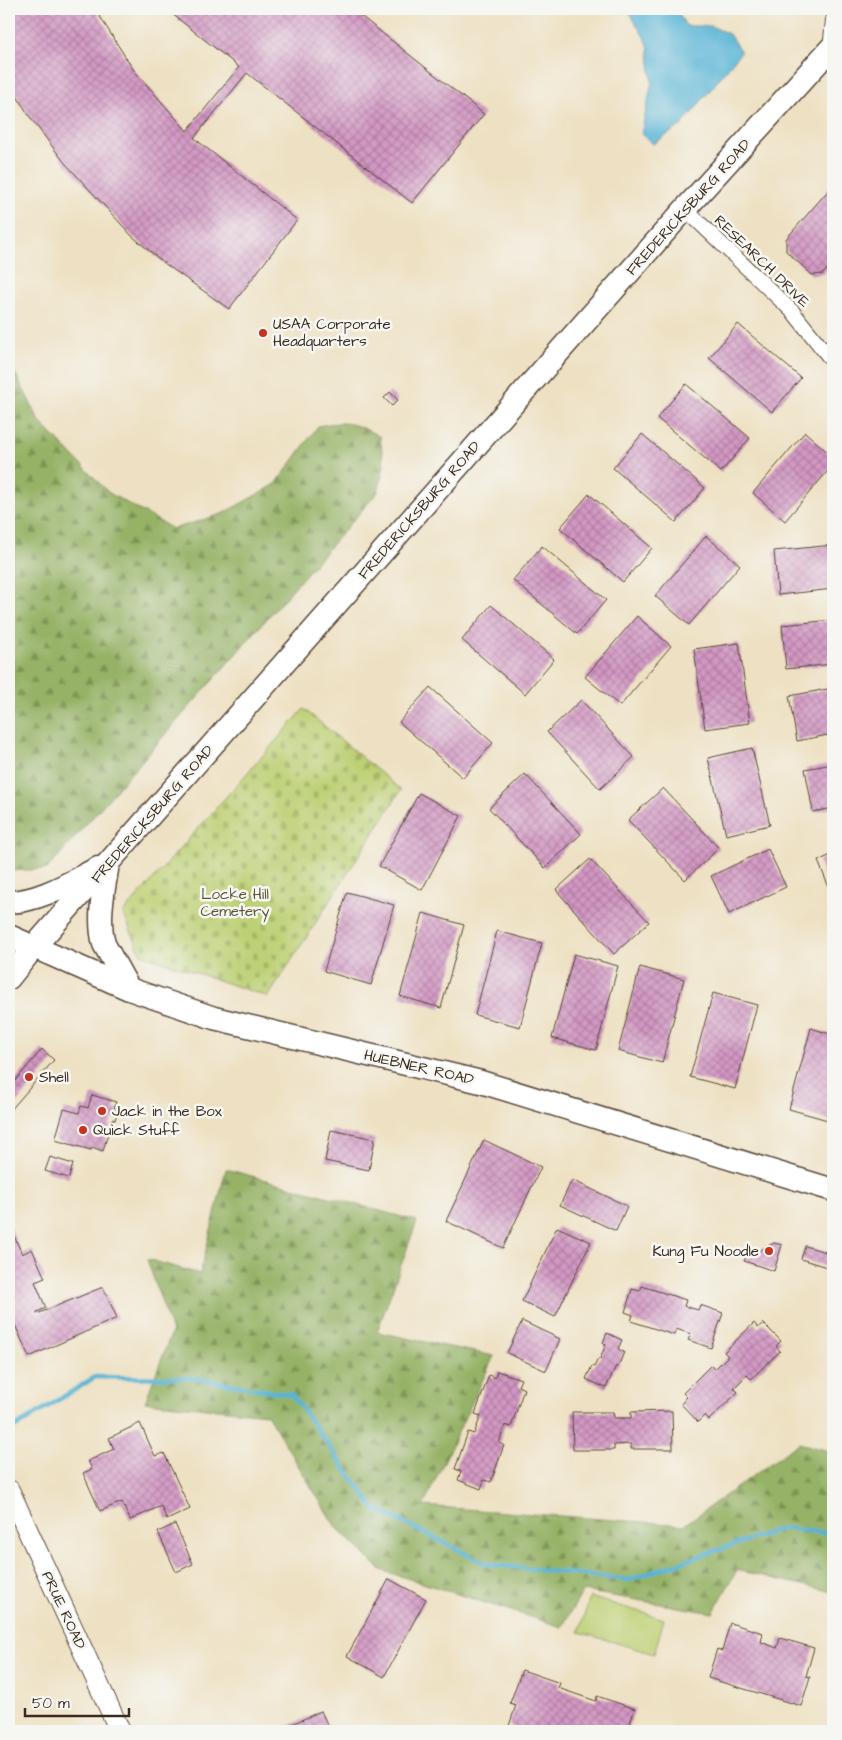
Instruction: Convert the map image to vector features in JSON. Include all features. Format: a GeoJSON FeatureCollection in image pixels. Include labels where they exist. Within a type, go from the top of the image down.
{"type":"FeatureCollection","features":[{"type":"Feature","properties":{"kind":"main road","name":"FREDERICKSBURG ROAD"},"geometry":{"type":"LineString","coordinates":[[9,978],[34,947],[685,209],[832,48]]}},
{"type":"Feature","properties":{"kind":"main road"},"geometry":{"type":"LineString","coordinates":[[9,902],[39,897],[108,864]]}},
{"type":"Feature","properties":{"kind":"main road"},"geometry":{"type":"LineString","coordinates":[[108,864],[101,926],[102,936],[104,944],[129,989]]}},
{"type":"Feature","properties":{"kind":"main road","name":"HUEBNER ROAD"},"geometry":{"type":"LineString","coordinates":[[9,936],[129,989],[214,1018],[481,1082],[833,1190]]}},
{"type":"Feature","properties":{"kind":"street"},"geometry":{"type":"LineString","coordinates":[[832,48],[833,20]]}},
{"type":"Feature","properties":{"kind":"street","name":"RESEARCH DRIVE"},"geometry":{"type":"LineString","coordinates":[[685,209],[793,312],[833,362]]}},
{"type":"Feature","properties":{"kind":"street","name":"PRUE ROAD"},"geometry":{"type":"LineString","coordinates":[[9,1490],[120,1731]]}},
{"type":"Feature","properties":{"kind":"green space"},"geometry":{"type":"Polygon","coordinates":[[[9,361],[40,422],[109,493],[173,529],[222,514],[276,484],[318,426],[336,423],[350,424],[380,437],[384,466],[378,492],[47,869],[9,871],[9,361]]]}},
{"type":"Feature","properties":{"kind":"green space","name":"Locke Hill Cemetery"},"geometry":{"type":"Polygon","coordinates":[[[304,709],[401,790],[268,997],[141,954],[123,913],[304,709]]]}},
{"type":"Feature","properties":{"kind":"green space"},"geometry":{"type":"Polygon","coordinates":[[[226,1169],[417,1221],[377,1332],[494,1356],[423,1506],[684,1525],[799,1443],[833,1452],[833,1592],[737,1570],[713,1613],[583,1591],[562,1627],[381,1570],[335,1526],[267,1414],[145,1402],[172,1332],[147,1259],[200,1274],[226,1169]]]}},
{"type":"Feature","properties":{"kind":"green space"},"geometry":{"type":"Polygon","coordinates":[[[590,1597],[664,1619],[654,1654],[579,1632],[590,1597]]]}},
{"type":"Feature","properties":{"kind":"water"},"geometry":{"type":"Polygon","coordinates":[[[629,9],[676,9],[686,26],[711,26],[729,34],[741,52],[682,125],[653,144],[641,134],[652,82],[648,44],[629,9]]]}},
{"type":"Feature","properties":{"kind":"building"},"geometry":{"type":"Polygon","coordinates":[[[9,9],[95,9],[133,69],[187,131],[239,67],[166,9],[352,9],[484,114],[412,203],[247,73],[194,138],[297,220],[229,309],[164,263],[132,236],[65,163],[32,120],[9,84],[9,9]]]}},
{"type":"Feature","properties":{"kind":"building"},"geometry":{"type":"Polygon","coordinates":[[[833,185],[833,263],[823,274],[812,275],[786,251],[786,239],[833,185]]]}},
{"type":"Feature","properties":{"kind":"building"},"geometry":{"type":"Polygon","coordinates":[[[738,324],[801,378],[772,412],[709,358],[738,324]]]}},
{"type":"Feature","properties":{"kind":"building"},"geometry":{"type":"Polygon","coordinates":[[[686,384],[750,438],[721,472],[657,418],[686,384]]]}},
{"type":"Feature","properties":{"kind":"building"},"geometry":{"type":"Polygon","coordinates":[[[390,392],[398,400],[392,406],[384,398],[390,392]]]}},
{"type":"Feature","properties":{"kind":"building"},"geometry":{"type":"Polygon","coordinates":[[[805,432],[833,457],[833,465],[785,521],[753,493],[805,432]]]}},
{"type":"Feature","properties":{"kind":"building"},"geometry":{"type":"Polygon","coordinates":[[[642,434],[705,488],[676,522],[613,468],[642,434]]]}},
{"type":"Feature","properties":{"kind":"building"},"geometry":{"type":"Polygon","coordinates":[[[589,494],[652,548],[623,582],[560,528],[589,494]]]}},
{"type":"Feature","properties":{"kind":"building"},"geometry":{"type":"Polygon","coordinates":[[[706,536],[740,565],[689,625],[655,596],[706,536]]]}},
{"type":"Feature","properties":{"kind":"building"},"geometry":{"type":"Polygon","coordinates":[[[833,545],[833,589],[778,595],[774,551],[833,545]]]}},
{"type":"Feature","properties":{"kind":"building"},"geometry":{"type":"Polygon","coordinates":[[[542,546],[606,600],[577,634],[513,580],[542,546]]]}},
{"type":"Feature","properties":{"kind":"building"},"geometry":{"type":"Polygon","coordinates":[[[491,605],[554,659],[525,694],[462,640],[491,605]]]}},
{"type":"Feature","properties":{"kind":"building"},"geometry":{"type":"Polygon","coordinates":[[[637,616],[671,646],[620,706],[585,677],[637,616]]]}},
{"type":"Feature","properties":{"kind":"building"},"geometry":{"type":"Polygon","coordinates":[[[833,620],[833,664],[786,669],[782,625],[833,620]]]}},
{"type":"Feature","properties":{"kind":"building"},"geometry":{"type":"Polygon","coordinates":[[[739,643],[750,723],[705,729],[694,649],[739,643]]]}},
{"type":"Feature","properties":{"kind":"building"},"geometry":{"type":"Polygon","coordinates":[[[430,687],[493,743],[463,778],[399,722],[430,687]]]}},
{"type":"Feature","properties":{"kind":"building"},"geometry":{"type":"Polygon","coordinates":[[[833,688],[833,734],[797,741],[789,696],[833,688]]]}},
{"type":"Feature","properties":{"kind":"building"},"geometry":{"type":"Polygon","coordinates":[[[581,700],[634,757],[600,789],[547,732],[581,700]]]}},
{"type":"Feature","properties":{"kind":"building"},"geometry":{"type":"Polygon","coordinates":[[[752,748],[770,825],[726,835],[708,758],[752,748]]]}},
{"type":"Feature","properties":{"kind":"building"},"geometry":{"type":"Polygon","coordinates":[[[833,764],[833,808],[813,812],[805,769],[833,764]]]}},
{"type":"Feature","properties":{"kind":"building"},"geometry":{"type":"Polygon","coordinates":[[[525,774],[581,834],[545,868],[489,808],[525,774]]]}},
{"type":"Feature","properties":{"kind":"building"},"geometry":{"type":"Polygon","coordinates":[[[663,788],[719,848],[685,880],[628,820],[663,788]]]}},
{"type":"Feature","properties":{"kind":"building"},"geometry":{"type":"Polygon","coordinates":[[[419,793],[461,816],[422,890],[379,866],[419,793]]]}},
{"type":"Feature","properties":{"kind":"building"},"geometry":{"type":"Polygon","coordinates":[[[768,849],[786,887],[729,914],[711,876],[768,849]]]}},
{"type":"Feature","properties":{"kind":"building"},"geometry":{"type":"Polygon","coordinates":[[[833,854],[833,897],[818,861],[833,854]]]}},
{"type":"Feature","properties":{"kind":"building"},"geometry":{"type":"Polygon","coordinates":[[[590,859],[649,922],[614,954],[556,890],[590,859]]]}},
{"type":"Feature","properties":{"kind":"building"},"geometry":{"type":"Polygon","coordinates":[[[347,892],[394,905],[371,985],[324,971],[347,892]]]}},
{"type":"Feature","properties":{"kind":"building"},"geometry":{"type":"Polygon","coordinates":[[[423,913],[464,925],[441,1008],[400,996],[423,913]]]}},
{"type":"Feature","properties":{"kind":"building"},"geometry":{"type":"Polygon","coordinates":[[[497,931],[542,943],[520,1027],[475,1015],[497,931]]]}},
{"type":"Feature","properties":{"kind":"building"},"geometry":{"type":"Polygon","coordinates":[[[574,954],[618,966],[596,1050],[552,1038],[574,954]]]}},
{"type":"Feature","properties":{"kind":"building"},"geometry":{"type":"Polygon","coordinates":[[[640,967],[684,979],[662,1063],[618,1051],[640,967]]]}},
{"type":"Feature","properties":{"kind":"building"},"geometry":{"type":"Polygon","coordinates":[[[713,993],[757,1005],[735,1089],[690,1077],[713,993]]]}},
{"type":"Feature","properties":{"kind":"building"},"geometry":{"type":"Polygon","coordinates":[[[811,1028],[833,1035],[833,1114],[831,1121],[789,1109],[811,1028]]]}},
{"type":"Feature","properties":{"kind":"building","name":"Shell"},"geometry":{"type":"Polygon","coordinates":[[[42,1049],[54,1060],[9,1112],[9,1088],[42,1049]]]}},
{"type":"Feature","properties":{"kind":"building","name":"Quick Stuff"},"geometry":{"type":"Polygon","coordinates":[[[92,1095],[116,1102],[114,1109],[118,1110],[115,1120],[112,1119],[103,1151],[92,1147],[91,1150],[55,1140],[64,1109],[79,1113],[81,1106],[88,1108],[92,1095]]]}},
{"type":"Feature","properties":{"kind":"building"},"geometry":{"type":"Polygon","coordinates":[[[331,1130],[375,1139],[369,1170],[325,1161],[331,1130]]]}},
{"type":"Feature","properties":{"kind":"building"},"geometry":{"type":"Polygon","coordinates":[[[484,1140],[541,1167],[503,1248],[446,1221],[484,1140]]]}},
{"type":"Feature","properties":{"kind":"building"},"geometry":{"type":"Polygon","coordinates":[[[50,1157],[73,1164],[69,1178],[45,1171],[50,1157]]]}},
{"type":"Feature","properties":{"kind":"building"},"geometry":{"type":"Polygon","coordinates":[[[572,1180],[627,1206],[616,1231],[560,1205],[572,1180]]]}},
{"type":"Feature","properties":{"kind":"building"},"geometry":{"type":"Polygon","coordinates":[[[9,1224],[22,1254],[32,1249],[45,1278],[35,1282],[46,1308],[37,1312],[37,1314],[103,1287],[117,1318],[29,1357],[9,1311],[9,1224]]]}},
{"type":"Feature","properties":{"kind":"building"},"geometry":{"type":"Polygon","coordinates":[[[557,1227],[591,1242],[555,1317],[522,1301],[557,1227]]]}},
{"type":"Feature","properties":{"kind":"building","name":"Kung Fu Noodle"},"geometry":{"type":"Polygon","coordinates":[[[774,1243],[782,1245],[774,1271],[744,1261],[746,1257],[774,1243]]]}},
{"type":"Feature","properties":{"kind":"building"},"geometry":{"type":"Polygon","coordinates":[[[805,1246],[833,1254],[833,1269],[801,1259],[805,1246]]]}},
{"type":"Feature","properties":{"kind":"building"},"geometry":{"type":"Polygon","coordinates":[[[642,1286],[686,1300],[684,1306],[698,1310],[700,1305],[723,1313],[711,1348],[688,1340],[691,1334],[676,1329],[674,1335],[631,1321],[633,1315],[625,1312],[632,1289],[640,1291],[642,1286]]]}},
{"type":"Feature","properties":{"kind":"building"},"geometry":{"type":"Polygon","coordinates":[[[522,1321],[560,1339],[546,1371],[507,1353],[522,1321]]]}},
{"type":"Feature","properties":{"kind":"building"},"geometry":{"type":"Polygon","coordinates":[[[754,1323],[758,1328],[763,1323],[781,1341],[776,1346],[780,1351],[751,1379],[747,1375],[734,1388],[738,1392],[709,1420],[705,1415],[698,1422],[681,1404],[687,1397],[683,1393],[711,1365],[715,1369],[728,1356],[724,1352],[754,1323]]]}},
{"type":"Feature","properties":{"kind":"building"},"geometry":{"type":"Polygon","coordinates":[[[607,1333],[622,1340],[618,1349],[624,1352],[606,1388],[586,1379],[592,1366],[594,1367],[598,1359],[600,1359],[606,1344],[603,1343],[607,1333]]]}},
{"type":"Feature","properties":{"kind":"building"},"geometry":{"type":"Polygon","coordinates":[[[497,1371],[521,1379],[518,1386],[524,1389],[511,1427],[505,1425],[499,1443],[504,1445],[491,1482],[484,1480],[481,1489],[458,1480],[461,1471],[455,1469],[468,1432],[474,1434],[481,1416],[475,1414],[489,1375],[495,1378],[497,1371]]]}},
{"type":"Feature","properties":{"kind":"building"},"geometry":{"type":"Polygon","coordinates":[[[672,1411],[673,1449],[631,1449],[631,1444],[614,1445],[614,1450],[573,1450],[572,1412],[613,1412],[614,1418],[631,1418],[631,1412],[672,1411]]]}},
{"type":"Feature","properties":{"kind":"building"},"geometry":{"type":"Polygon","coordinates":[[[140,1423],[155,1456],[164,1453],[190,1509],[167,1520],[161,1506],[130,1520],[122,1502],[100,1511],[83,1473],[92,1469],[88,1461],[114,1449],[109,1438],[140,1423]]]}},
{"type":"Feature","properties":{"kind":"building"},"geometry":{"type":"Polygon","coordinates":[[[175,1524],[193,1564],[176,1572],[158,1532],[175,1524]]]}},
{"type":"Feature","properties":{"kind":"building"},"geometry":{"type":"Polygon","coordinates":[[[389,1579],[426,1599],[384,1677],[347,1656],[389,1579]]]}},
{"type":"Feature","properties":{"kind":"building"},"geometry":{"type":"Polygon","coordinates":[[[730,1623],[763,1633],[761,1642],[777,1648],[780,1638],[814,1648],[806,1676],[810,1677],[801,1706],[708,1678],[717,1649],[722,1651],[730,1623]]]}},
{"type":"Feature","properties":{"kind":"building"},"geometry":{"type":"Polygon","coordinates":[[[522,1670],[560,1683],[558,1688],[596,1701],[597,1696],[635,1709],[627,1731],[560,1731],[547,1727],[545,1731],[524,1731],[509,1726],[516,1705],[510,1703],[522,1670]]]}},
{"type":"Feature","properties":{"kind":"building"},"geometry":{"type":"Polygon","coordinates":[[[321,1711],[330,1731],[290,1731],[288,1726],[321,1711]]]}},
{"type":"Feature","properties":{"kind":"waterway"},"geometry":{"type":"LineString","coordinates":[[9,1431],[95,1377],[194,1378],[292,1395],[374,1508],[487,1564],[629,1580],[783,1528],[833,1534]]}},
{"type":"Feature","properties":{"kind":"place","name":"USAA Corporate Headquarters"},"geometry":{"type":"Point","coordinates":[263,333]}},
{"type":"Feature","properties":{"kind":"place","name":"Shell"},"geometry":{"type":"Point","coordinates":[29,1077]}},
{"type":"Feature","properties":{"kind":"place","name":"Jack in the Box"},"geometry":{"type":"Point","coordinates":[102,1111]}},
{"type":"Feature","properties":{"kind":"place","name":"Quick Stuff"},"geometry":{"type":"Point","coordinates":[83,1130]}},
{"type":"Feature","properties":{"kind":"place","name":"Kung Fu Noodle"},"geometry":{"type":"Point","coordinates":[769,1251]}}]}
